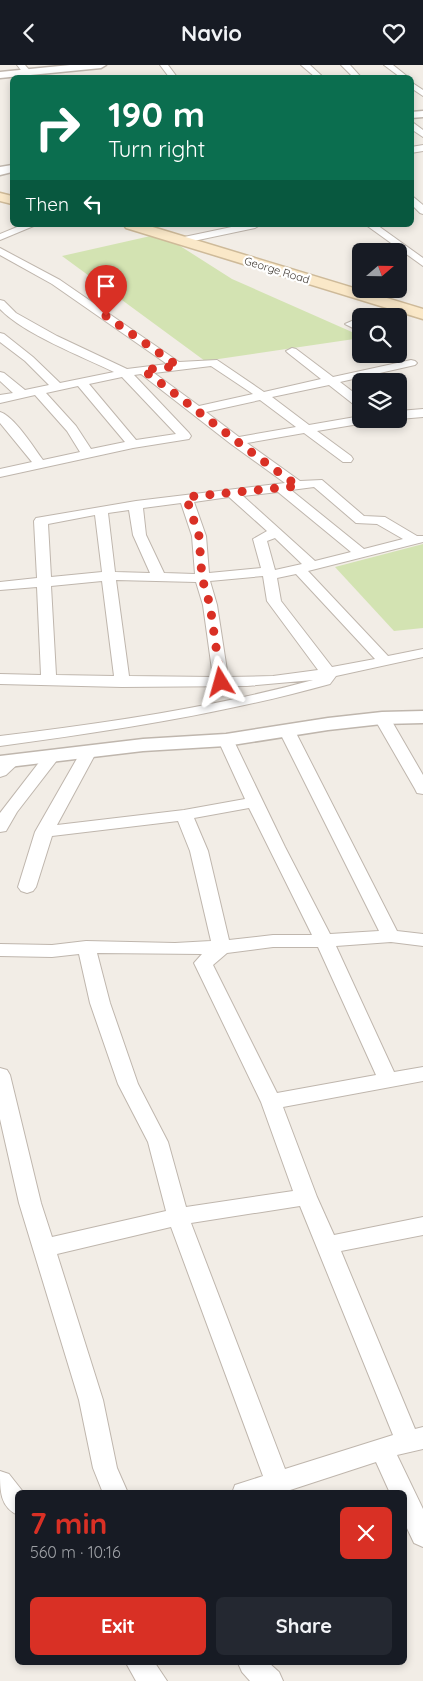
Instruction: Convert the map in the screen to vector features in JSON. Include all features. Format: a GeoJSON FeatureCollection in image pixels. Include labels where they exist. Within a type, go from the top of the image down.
{"type":"FeatureCollection","features":[{"type":"Feature","properties":{"kind":"main road","name":"George Road"},"geometry":{"type":"LineString","coordinates":[[138,227],[423,314]]}},
{"type":"Feature","properties":{"kind":"street"},"geometry":{"type":"LineString","coordinates":[[0,75],[24,69],[47,74],[58,67],[101,65]]}},
{"type":"Feature","properties":{"kind":"street"},"geometry":{"type":"LineString","coordinates":[[305,65],[318,75]]}},
{"type":"Feature","properties":{"kind":"street"},"geometry":{"type":"LineString","coordinates":[[345,65],[355,75]]}},
{"type":"Feature","properties":{"kind":"street"},"geometry":{"type":"LineString","coordinates":[[388,65],[401,75]]}},
{"type":"Feature","properties":{"kind":"street"},"geometry":{"type":"LineString","coordinates":[[0,237],[26,227]]}},
{"type":"Feature","properties":{"kind":"street"},"geometry":{"type":"LineString","coordinates":[[184,240],[245,227]]}},
{"type":"Feature","properties":{"kind":"street"},"geometry":{"type":"LineString","coordinates":[[374,227],[423,263]]}},
{"type":"Feature","properties":{"kind":"street"},"geometry":{"type":"LineString","coordinates":[[0,251],[56,282],[178,366]]}},
{"type":"Feature","properties":{"kind":"street"},"geometry":{"type":"LineString","coordinates":[[0,303],[12,315],[53,338],[125,373],[185,435],[133,444],[0,473]]}},
{"type":"Feature","properties":{"kind":"street"},"geometry":{"type":"LineString","coordinates":[[0,336],[29,359],[58,387]]}},
{"type":"Feature","properties":{"kind":"street"},"geometry":{"type":"LineString","coordinates":[[292,351],[352,397]]}},
{"type":"Feature","properties":{"kind":"street"},"geometry":{"type":"LineString","coordinates":[[407,360],[421,374]]}},
{"type":"Feature","properties":{"kind":"street"},"geometry":{"type":"LineString","coordinates":[[0,399],[125,373],[213,362],[347,459]]}},
{"type":"Feature","properties":{"kind":"street"},"geometry":{"type":"LineString","coordinates":[[198,410],[411,363]]}},
{"type":"Feature","properties":{"kind":"street"},"geometry":{"type":"LineString","coordinates":[[143,370],[198,410],[235,441],[298,486]]}},
{"type":"Feature","properties":{"kind":"street"},"geometry":{"type":"LineString","coordinates":[[0,375],[23,395]]}},
{"type":"Feature","properties":{"kind":"street"},"geometry":{"type":"LineString","coordinates":[[82,383],[133,444]]}},
{"type":"Feature","properties":{"kind":"street"},"geometry":{"type":"LineString","coordinates":[[38,392],[72,429],[88,454]]}},
{"type":"Feature","properties":{"kind":"street"},"geometry":{"type":"LineString","coordinates":[[407,414],[423,413]]}},
{"type":"Feature","properties":{"kind":"street"},"geometry":{"type":"LineString","coordinates":[[0,416],[18,435],[41,465]]}},
{"type":"Feature","properties":{"kind":"street"},"geometry":{"type":"LineString","coordinates":[[235,441],[352,421]]}},
{"type":"Feature","properties":{"kind":"street"},"geometry":{"type":"LineString","coordinates":[[49,681],[41,521],[186,497],[317,483],[361,520],[380,520],[418,539]]}},
{"type":"Feature","properties":{"kind":"street"},"geometry":{"type":"LineString","coordinates":[[280,487],[362,554]]}},
{"type":"Feature","properties":{"kind":"street"},"geometry":{"type":"LineString","coordinates":[[232,493],[276,532],[385,661]]}},
{"type":"Feature","properties":{"kind":"street"},"geometry":{"type":"LineString","coordinates":[[186,497],[199,536],[202,578],[210,605],[221,682]]}},
{"type":"Feature","properties":{"kind":"street"},"geometry":{"type":"LineString","coordinates":[[136,505],[136,524],[140,541],[160,578]]}},
{"type":"Feature","properties":{"kind":"street"},"geometry":{"type":"LineString","coordinates":[[101,510],[111,606],[122,682]]}},
{"type":"Feature","properties":{"kind":"street"},"geometry":{"type":"LineString","coordinates":[[276,532],[260,539],[270,573],[274,601],[329,674]]}},
{"type":"Feature","properties":{"kind":"street"},"geometry":{"type":"LineString","coordinates":[[0,587],[109,576],[202,578],[270,573],[362,554],[418,539]]}},
{"type":"Feature","properties":{"kind":"street"},"geometry":{"type":"LineString","coordinates":[[0,679],[256,683],[329,674],[423,653]]}},
{"type":"Feature","properties":{"kind":"street"},"geometry":{"type":"LineString","coordinates":[[0,741],[83,730],[211,708],[317,684],[326,681],[329,674]]}},
{"type":"Feature","properties":{"kind":"street"},"geometry":{"type":"LineString","coordinates":[[4,765],[53,755],[143,745],[226,740],[328,724],[382,718],[423,717]]}},
{"type":"Feature","properties":{"kind":"street"},"geometry":{"type":"LineString","coordinates":[[382,718],[423,789]]}},
{"type":"Feature","properties":{"kind":"street"},"geometry":{"type":"LineString","coordinates":[[287,731],[392,936]]}},
{"type":"Feature","properties":{"kind":"street"},"geometry":{"type":"LineString","coordinates":[[226,740],[324,941],[388,1081]]}},
{"type":"Feature","properties":{"kind":"street"},"geometry":{"type":"LineString","coordinates":[[27,887],[44,832],[89,751]]}},
{"type":"Feature","properties":{"kind":"street"},"geometry":{"type":"LineString","coordinates":[[0,827],[10,810],[53,755]]}},
{"type":"Feature","properties":{"kind":"street"},"geometry":{"type":"LineString","coordinates":[[44,832],[184,815],[255,802]]}},
{"type":"Feature","properties":{"kind":"street"},"geometry":{"type":"LineString","coordinates":[[184,815],[199,851],[222,947]]}},
{"type":"Feature","properties":{"kind":"street"},"geometry":{"type":"LineString","coordinates":[[0,951],[52,951],[86,947],[174,949],[222,947],[273,941],[324,941],[392,936],[423,940]]}},
{"type":"Feature","properties":{"kind":"street"},"geometry":{"type":"LineString","coordinates":[[86,947],[100,1003],[128,1084],[158,1142],[178,1217],[277,1481]]}},
{"type":"Feature","properties":{"kind":"street"},"geometry":{"type":"LineString","coordinates":[[222,947],[204,963],[271,1102],[306,1197],[416,1440],[252,1490]]}},
{"type":"Feature","properties":{"kind":"street"},"geometry":{"type":"LineString","coordinates":[[271,1102],[423,1074]]}},
{"type":"Feature","properties":{"kind":"street"},"geometry":{"type":"LineString","coordinates":[[0,1075],[30,1203],[92,1400],[105,1468],[115,1490]]}},
{"type":"Feature","properties":{"kind":"street"},"geometry":{"type":"LineString","coordinates":[[43,1247],[178,1217],[306,1197]]}},
{"type":"Feature","properties":{"kind":"street"},"geometry":{"type":"LineString","coordinates":[[328,1245],[423,1226]]}},
{"type":"Feature","properties":{"kind":"street"},"geometry":{"type":"LineString","coordinates":[[382,1449],[402,1490]]}},
{"type":"Feature","properties":{"kind":"street"},"geometry":{"type":"LineString","coordinates":[[0,1482],[15,1500]]}},
{"type":"Feature","properties":{"kind":"street"},"geometry":{"type":"LineString","coordinates":[[141,1665],[154,1681]]}},
{"type":"Feature","properties":{"kind":"street"},"geometry":{"type":"LineString","coordinates":[[253,1665],[269,1681]]}},
{"type":"Feature","properties":{"kind":"green space"},"geometry":{"type":"Polygon","coordinates":[[[155,235],[177,244],[232,279],[352,332],[352,339],[205,361],[62,256],[155,235]]]}},
{"type":"Feature","properties":{"kind":"green space"},"geometry":{"type":"Polygon","coordinates":[[[423,544],[423,628],[394,631],[335,567],[423,544]]]}},
{"type":"Feature","properties":{"kind":"route"},"geometry":{"type":"LineString","coordinates":[[106,316],[178,366],[143,370],[198,410],[258,459],[298,486],[186,497],[199,536],[202,578],[210,605],[221,682]]}}]}
